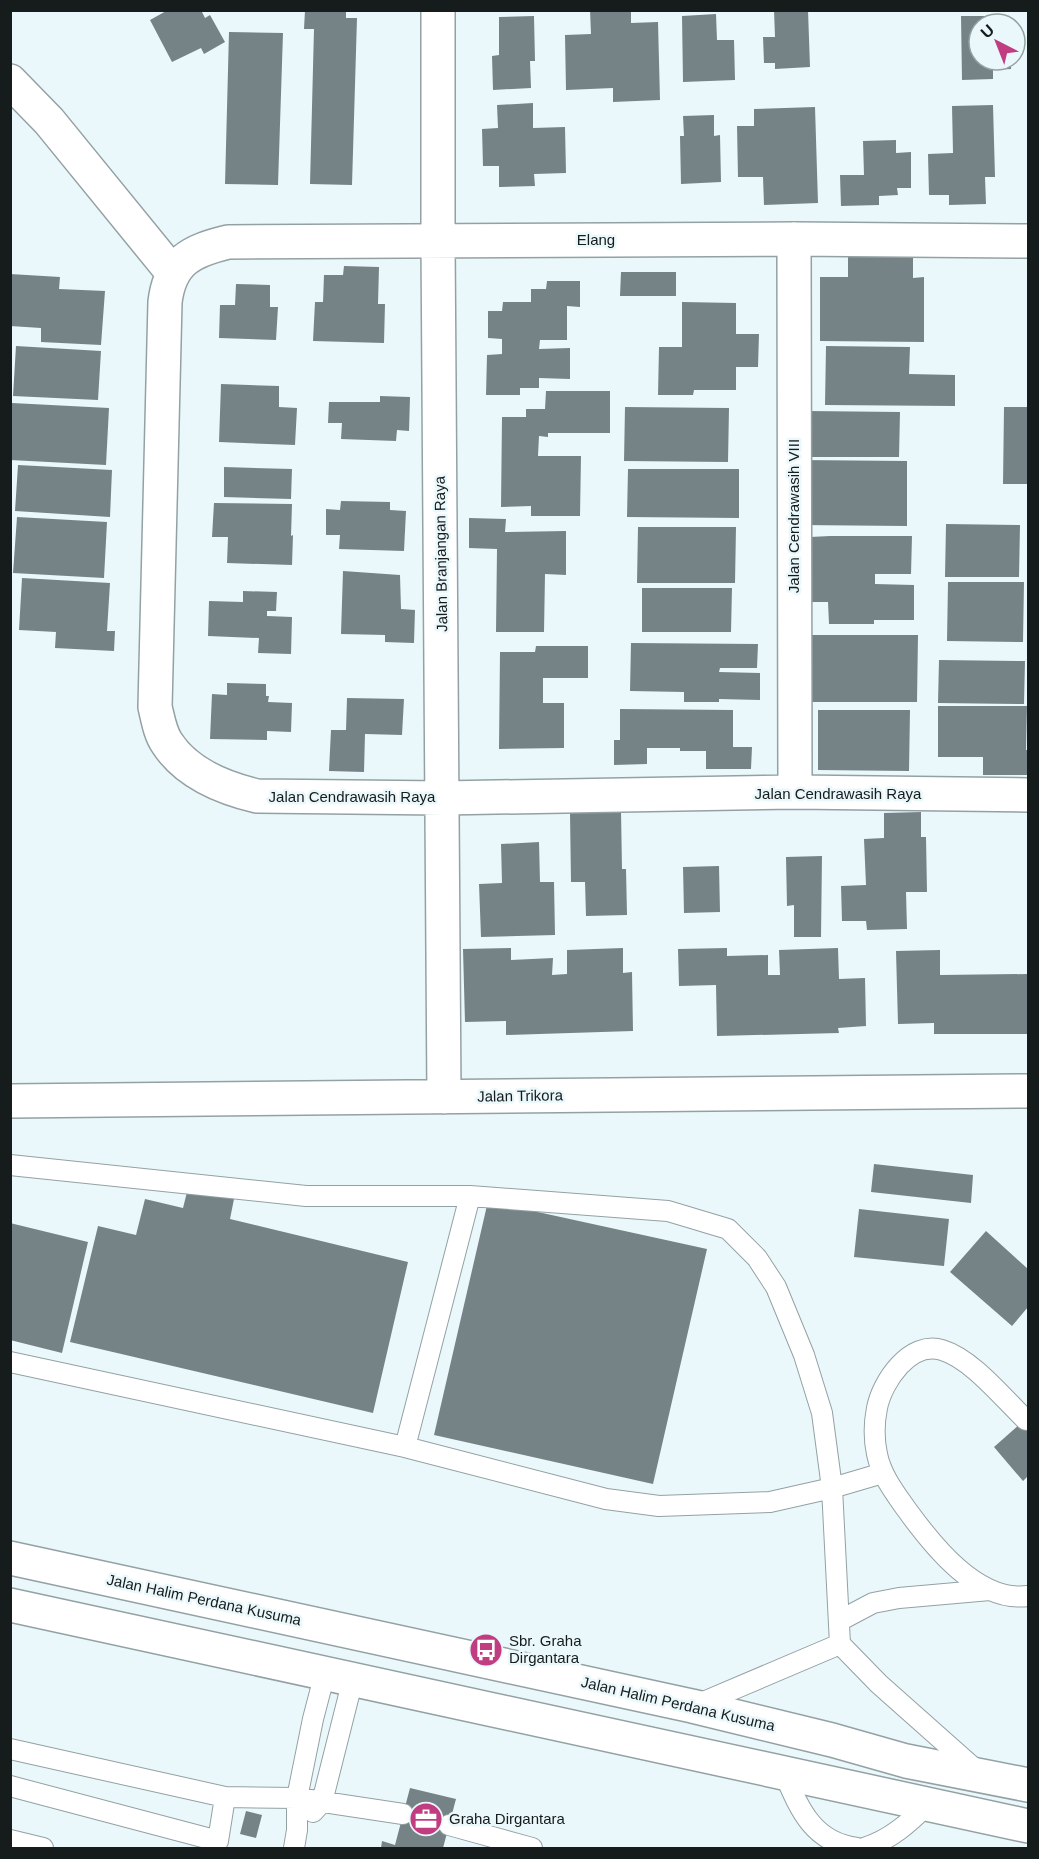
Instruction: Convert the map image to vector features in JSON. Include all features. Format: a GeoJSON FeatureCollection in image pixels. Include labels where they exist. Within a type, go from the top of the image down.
{"type":"FeatureCollection","features":[{"type":"Feature","properties":{"kind":"street","name":"Jalan Branjangan Raya"},"geometry":{"type":"LineString","coordinates":[[438,10],[444,1097]]}},
{"type":"Feature","properties":{"kind":"street"},"geometry":{"type":"LineString","coordinates":[[10,81],[49,121],[172,272]]}},
{"type":"Feature","properties":{"kind":"street","name":"Elang"},"geometry":{"type":"LineString","coordinates":[[172,272],[188,257],[208,247],[228,242],[794,239],[1029,241]]}},
{"type":"Feature","properties":{"kind":"street","name":"Jalan Cendrawasih VIII"},"geometry":{"type":"LineString","coordinates":[[794,239],[795,792]]}},
{"type":"Feature","properties":{"kind":"street","name":"Jalan Cendrawasih Raya"},"geometry":{"type":"LineString","coordinates":[[172,272],[165,302],[155,707],[166,742],[181,760],[200,774],[228,789],[257,796],[443,798],[795,792],[1029,795]]}},
{"type":"Feature","properties":{"kind":"street","name":"Jalan Trikora"},"geometry":{"type":"LineString","coordinates":[[10,1101],[1029,1091]]}},
{"type":"Feature","properties":{"kind":"street","name":"Jalan Halim Perdana Kusuma"},"geometry":{"type":"LineString","coordinates":[[10,1558],[692,1706],[832,1740],[906,1761],[1029,1785]]}},
{"type":"Feature","properties":{"kind":"street"},"geometry":{"type":"LineString","coordinates":[[10,1605],[928,1804],[1025,1828]]}},
{"type":"Feature","properties":{"kind":"lane"},"geometry":{"type":"LineString","coordinates":[[10,1165],[306,1196],[470,1196],[668,1211],[728,1229],[757,1258],[776,1287],[804,1355],[822,1413],[832,1488],[840,1644],[879,1684],[980,1774]]}},
{"type":"Feature","properties":{"kind":"lane"},"geometry":{"type":"LineString","coordinates":[[405,1447],[470,1196]]}},
{"type":"Feature","properties":{"kind":"lane"},"geometry":{"type":"LineString","coordinates":[[1026,1420],[973,1369],[954,1355],[940,1349],[927,1349],[916,1353],[894,1372],[885,1385],[877,1408],[874,1431],[877,1454],[883,1473],[910,1514],[957,1569],[990,1590],[1009,1596],[1029,1596]]}},
{"type":"Feature","properties":{"kind":"lane"},"geometry":{"type":"LineString","coordinates":[[10,1362],[405,1447],[606,1499],[659,1506],[770,1502],[832,1488],[883,1473]]}},
{"type":"Feature","properties":{"kind":"lane"},"geometry":{"type":"LineString","coordinates":[[839,1621],[873,1603],[899,1598],[990,1590]]}},
{"type":"Feature","properties":{"kind":"lane"},"geometry":{"type":"LineString","coordinates":[[692,1706],[840,1644]]}},
{"type":"Feature","properties":{"kind":"lane"},"geometry":{"type":"LineString","coordinates":[[296,1839],[297,1798],[313,1719],[339,1676]]}},
{"type":"Feature","properties":{"kind":"lane"},"geometry":{"type":"LineString","coordinates":[[296,1839],[322,1802],[339,1676]]}},
{"type":"Feature","properties":{"kind":"lane"},"geometry":{"type":"LineString","coordinates":[[10,1749],[225,1797],[297,1798],[404,1814]]}},
{"type":"Feature","properties":{"kind":"lane"},"geometry":{"type":"LineString","coordinates":[[784,1773],[820,1842],[857,1848]]}},
{"type":"Feature","properties":{"kind":"lane"},"geometry":{"type":"LineString","coordinates":[[10,1786],[216,1845],[225,1797]]}},
{"type":"Feature","properties":{"kind":"lane"},"geometry":{"type":"LineString","coordinates":[[864,1848],[880,1843],[897,1832],[928,1804]]}},
{"type":"Feature","properties":{"kind":"lane"},"geometry":{"type":"LineString","coordinates":[[449,1825],[532,1848]]}},
{"type":"Feature","properties":{"kind":"lane"},"geometry":{"type":"LineString","coordinates":[[10,1839],[43,1848]]}},
{"type":"Feature","properties":{"kind":"building"},"geometry":{"type":"Polygon","coordinates":[[[168,10],[201,10],[205,18],[210,15],[225,42],[204,54],[201,48],[172,62],[150,20],[168,10]]]}},
{"type":"Feature","properties":{"kind":"building"},"geometry":{"type":"Polygon","coordinates":[[[305,10],[346,10],[346,18],[357,18],[352,185],[310,184],[314,29],[304,29],[305,10]]]}},
{"type":"Feature","properties":{"kind":"building"},"geometry":{"type":"Polygon","coordinates":[[[590,10],[631,10],[631,23],[658,22],[660,100],[613,102],[613,88],[566,90],[565,35],[591,34],[590,10]]]}},
{"type":"Feature","properties":{"kind":"building"},"geometry":{"type":"Polygon","coordinates":[[[774,10],[808,10],[810,67],[775,69],[775,63],[764,63],[763,37],[775,37],[774,10]]]}},
{"type":"Feature","properties":{"kind":"building"},"geometry":{"type":"Polygon","coordinates":[[[716,14],[717,40],[734,40],[735,80],[683,82],[682,16],[716,14]]]}},
{"type":"Feature","properties":{"kind":"building"},"geometry":{"type":"Polygon","coordinates":[[[534,16],[535,61],[530,61],[531,88],[493,90],[492,56],[499,55],[499,17],[534,16]]]}},
{"type":"Feature","properties":{"kind":"building"},"geometry":{"type":"Polygon","coordinates":[[[961,16],[967,16],[967,72],[993,72],[993,79],[962,80],[961,16]]]}},
{"type":"Feature","properties":{"kind":"building"},"geometry":{"type":"Polygon","coordinates":[[[229,32],[283,33],[278,185],[225,184],[229,32]]]}},
{"type":"Feature","properties":{"kind":"building"},"geometry":{"type":"Polygon","coordinates":[[[533,103],[533,128],[565,127],[566,173],[534,174],[535,186],[499,187],[499,166],[483,166],[482,129],[498,128],[497,105],[533,103]]]}},
{"type":"Feature","properties":{"kind":"building"},"geometry":{"type":"Polygon","coordinates":[[[993,105],[995,177],[985,177],[986,204],[949,205],[949,195],[929,195],[928,154],[953,153],[952,106],[993,105]]]}},
{"type":"Feature","properties":{"kind":"building"},"geometry":{"type":"Polygon","coordinates":[[[815,107],[818,203],[764,205],[763,177],[738,177],[737,126],[754,126],[754,109],[815,107]]]}},
{"type":"Feature","properties":{"kind":"building"},"geometry":{"type":"Polygon","coordinates":[[[714,115],[714,136],[720,135],[721,182],[681,184],[680,136],[684,136],[683,116],[714,115]]]}},
{"type":"Feature","properties":{"kind":"building"},"geometry":{"type":"Polygon","coordinates":[[[896,140],[896,153],[911,152],[911,188],[897,188],[898,195],[879,196],[879,205],[841,206],[840,175],[864,175],[863,141],[896,140]]]}},
{"type":"Feature","properties":{"kind":"building"},"geometry":{"type":"Polygon","coordinates":[[[848,255],[913,255],[913,278],[924,277],[924,342],[820,341],[820,277],[848,277],[848,255]]]}},
{"type":"Feature","properties":{"kind":"building"},"geometry":{"type":"Polygon","coordinates":[[[344,266],[379,267],[378,304],[385,304],[384,343],[313,341],[315,302],[323,302],[324,275],[343,275],[344,266]]]}},
{"type":"Feature","properties":{"kind":"building"},"geometry":{"type":"Polygon","coordinates":[[[621,272],[676,272],[676,296],[620,296],[621,272]]]}},
{"type":"Feature","properties":{"kind":"building"},"geometry":{"type":"Polygon","coordinates":[[[10,274],[60,277],[59,289],[105,291],[101,345],[41,342],[41,328],[10,326],[10,274]]]}},
{"type":"Feature","properties":{"kind":"building"},"geometry":{"type":"Polygon","coordinates":[[[547,281],[580,281],[580,307],[567,306],[567,340],[540,340],[539,349],[570,348],[570,379],[539,378],[539,388],[520,388],[520,395],[486,395],[487,355],[502,354],[502,339],[488,338],[488,311],[502,311],[503,302],[531,302],[531,289],[546,289],[547,281]]]}},
{"type":"Feature","properties":{"kind":"building"},"geometry":{"type":"Polygon","coordinates":[[[236,284],[270,285],[270,307],[278,307],[276,340],[219,338],[220,305],[235,305],[236,284]]]}},
{"type":"Feature","properties":{"kind":"building"},"geometry":{"type":"Polygon","coordinates":[[[682,302],[736,303],[736,334],[759,334],[758,367],[736,367],[736,390],[694,390],[693,395],[658,395],[659,347],[682,347],[682,302]]]}},
{"type":"Feature","properties":{"kind":"building"},"geometry":{"type":"Polygon","coordinates":[[[16,346],[101,351],[98,400],[13,396],[16,346]]]}},
{"type":"Feature","properties":{"kind":"building"},"geometry":{"type":"Polygon","coordinates":[[[826,346],[910,347],[909,374],[955,375],[955,406],[825,405],[826,346]]]}},
{"type":"Feature","properties":{"kind":"building"},"geometry":{"type":"Polygon","coordinates":[[[221,384],[279,386],[279,407],[297,408],[295,445],[219,442],[221,384]]]}},
{"type":"Feature","properties":{"kind":"building"},"geometry":{"type":"Polygon","coordinates":[[[546,391],[610,391],[610,433],[548,433],[548,437],[539,436],[538,456],[581,456],[580,516],[531,516],[531,506],[501,507],[502,417],[526,417],[526,409],[545,409],[546,391]]]}},
{"type":"Feature","properties":{"kind":"building"},"geometry":{"type":"Polygon","coordinates":[[[380,396],[410,397],[409,431],[397,430],[396,441],[341,439],[342,423],[328,423],[329,402],[380,402],[380,396]]]}},
{"type":"Feature","properties":{"kind":"building"},"geometry":{"type":"Polygon","coordinates":[[[12,403],[109,408],[106,465],[10,460],[12,403]]]}},
{"type":"Feature","properties":{"kind":"building"},"geometry":{"type":"Polygon","coordinates":[[[625,407],[729,408],[728,462],[624,461],[625,407]]]}},
{"type":"Feature","properties":{"kind":"building"},"geometry":{"type":"Polygon","coordinates":[[[1004,407],[1028,407],[1028,484],[1003,484],[1004,407]]]}},
{"type":"Feature","properties":{"kind":"building"},"geometry":{"type":"Polygon","coordinates":[[[808,411],[900,412],[899,457],[808,457],[808,411]]]}},
{"type":"Feature","properties":{"kind":"building"},"geometry":{"type":"Polygon","coordinates":[[[800,460],[907,461],[907,526],[799,525],[800,460]]]}},
{"type":"Feature","properties":{"kind":"building"},"geometry":{"type":"Polygon","coordinates":[[[18,465],[112,470],[110,517],[15,511],[18,465]]]}},
{"type":"Feature","properties":{"kind":"building"},"geometry":{"type":"Polygon","coordinates":[[[224,467],[292,469],[291,499],[224,497],[224,467]]]}},
{"type":"Feature","properties":{"kind":"building"},"geometry":{"type":"Polygon","coordinates":[[[628,469],[739,469],[739,518],[627,517],[628,469]]]}},
{"type":"Feature","properties":{"kind":"building"},"geometry":{"type":"Polygon","coordinates":[[[341,501],[390,502],[390,510],[406,511],[404,551],[339,549],[340,535],[326,535],[326,509],[340,510],[341,501]]]}},
{"type":"Feature","properties":{"kind":"building"},"geometry":{"type":"Polygon","coordinates":[[[214,503],[292,504],[292,565],[227,563],[228,537],[212,537],[214,503]]]}},
{"type":"Feature","properties":{"kind":"building"},"geometry":{"type":"Polygon","coordinates":[[[17,517],[107,522],[104,578],[13,573],[17,517]]]}},
{"type":"Feature","properties":{"kind":"building"},"geometry":{"type":"Polygon","coordinates":[[[469,518],[506,519],[505,532],[566,531],[566,575],[545,574],[544,632],[496,632],[497,549],[469,548],[469,518]]]}},
{"type":"Feature","properties":{"kind":"building"},"geometry":{"type":"Polygon","coordinates":[[[946,524],[1020,525],[1019,577],[945,577],[946,524]]]}},
{"type":"Feature","properties":{"kind":"building"},"geometry":{"type":"Polygon","coordinates":[[[638,527],[736,527],[735,583],[637,583],[638,527]]]}},
{"type":"Feature","properties":{"kind":"building"},"geometry":{"type":"Polygon","coordinates":[[[912,536],[911,574],[875,574],[875,584],[914,585],[914,620],[874,620],[874,624],[829,624],[828,602],[810,602],[810,537],[912,536]]]}},
{"type":"Feature","properties":{"kind":"building"},"geometry":{"type":"Polygon","coordinates":[[[343,571],[400,575],[401,609],[415,610],[414,643],[385,642],[385,635],[341,634],[343,571]]]}},
{"type":"Feature","properties":{"kind":"building"},"geometry":{"type":"Polygon","coordinates":[[[22,578],[110,583],[107,631],[115,631],[114,651],[55,648],[56,632],[19,630],[22,578]]]}},
{"type":"Feature","properties":{"kind":"building"},"geometry":{"type":"Polygon","coordinates":[[[948,582],[1024,582],[1023,642],[947,641],[948,582]]]}},
{"type":"Feature","properties":{"kind":"building"},"geometry":{"type":"Polygon","coordinates":[[[642,588],[732,588],[731,632],[642,632],[642,588]]]}},
{"type":"Feature","properties":{"kind":"building"},"geometry":{"type":"Polygon","coordinates":[[[243,591],[277,592],[276,611],[267,611],[267,616],[292,617],[291,654],[258,653],[259,638],[208,636],[209,601],[243,602],[243,591]]]}},
{"type":"Feature","properties":{"kind":"building"},"geometry":{"type":"Polygon","coordinates":[[[810,635],[918,635],[917,702],[809,702],[810,635]]]}},
{"type":"Feature","properties":{"kind":"building"},"geometry":{"type":"Polygon","coordinates":[[[631,643],[758,644],[757,668],[720,668],[719,672],[760,673],[760,700],[719,699],[719,702],[684,702],[684,692],[630,691],[631,643]]]}},
{"type":"Feature","properties":{"kind":"building"},"geometry":{"type":"Polygon","coordinates":[[[536,646],[588,646],[588,678],[543,678],[543,703],[564,703],[564,748],[499,749],[500,652],[535,652],[536,646]]]}},
{"type":"Feature","properties":{"kind":"building"},"geometry":{"type":"Polygon","coordinates":[[[939,660],[1025,661],[1024,704],[938,703],[939,660]]]}},
{"type":"Feature","properties":{"kind":"building"},"geometry":{"type":"Polygon","coordinates":[[[227,683],[266,684],[268,702],[292,703],[291,732],[267,731],[267,740],[210,739],[212,694],[227,695],[227,683]]]}},
{"type":"Feature","properties":{"kind":"building"},"geometry":{"type":"Polygon","coordinates":[[[347,698],[404,699],[402,735],[365,734],[364,772],[329,771],[331,730],[346,730],[347,698]]]}},
{"type":"Feature","properties":{"kind":"building"},"geometry":{"type":"Polygon","coordinates":[[[938,706],[1027,706],[1028,775],[983,775],[983,757],[938,757],[938,706]]]}},
{"type":"Feature","properties":{"kind":"building"},"geometry":{"type":"Polygon","coordinates":[[[620,709],[733,710],[733,747],[752,747],[751,769],[706,769],[706,751],[680,751],[680,748],[647,748],[647,764],[614,765],[614,740],[620,740],[620,709]]]}},
{"type":"Feature","properties":{"kind":"building"},"geometry":{"type":"Polygon","coordinates":[[[818,710],[910,710],[909,771],[818,770],[818,710]]]}},
{"type":"Feature","properties":{"kind":"building"},"geometry":{"type":"Polygon","coordinates":[[[621,811],[622,869],[626,869],[627,915],[586,916],[585,882],[571,882],[570,813],[621,811]]]}},
{"type":"Feature","properties":{"kind":"building"},"geometry":{"type":"Polygon","coordinates":[[[921,812],[921,837],[926,837],[927,892],[906,892],[907,929],[867,930],[866,921],[842,921],[841,886],[866,885],[864,839],[884,838],[884,813],[921,812]]]}},
{"type":"Feature","properties":{"kind":"building"},"geometry":{"type":"Polygon","coordinates":[[[539,842],[540,882],[554,882],[555,935],[481,937],[479,884],[502,883],[501,844],[539,842]]]}},
{"type":"Feature","properties":{"kind":"building"},"geometry":{"type":"Polygon","coordinates":[[[822,856],[821,937],[794,937],[794,905],[787,906],[786,857],[822,856]]]}},
{"type":"Feature","properties":{"kind":"building"},"geometry":{"type":"Polygon","coordinates":[[[719,866],[720,912],[684,913],[683,867],[719,866]]]}},
{"type":"Feature","properties":{"kind":"building"},"geometry":{"type":"Polygon","coordinates":[[[511,948],[511,960],[553,958],[552,975],[567,974],[567,950],[623,948],[623,973],[632,972],[633,1031],[506,1035],[506,1021],[465,1022],[463,949],[511,948]]]}},
{"type":"Feature","properties":{"kind":"building"},"geometry":{"type":"Polygon","coordinates":[[[727,948],[727,956],[768,955],[768,975],[780,975],[779,950],[838,948],[839,979],[865,978],[866,1026],[838,1028],[839,1033],[717,1036],[716,985],[679,986],[678,949],[727,948]]]}},
{"type":"Feature","properties":{"kind":"building"},"geometry":{"type":"Polygon","coordinates":[[[940,950],[940,975],[1028,974],[1028,1034],[934,1034],[934,1023],[898,1024],[896,951],[940,950]]]}},
{"type":"Feature","properties":{"kind":"building"},"geometry":{"type":"Polygon","coordinates":[[[874,1164],[973,1175],[971,1203],[871,1192],[874,1164]]]}},
{"type":"Feature","properties":{"kind":"building"},"geometry":{"type":"Polygon","coordinates":[[[188,1188],[234,1199],[230,1219],[408,1262],[373,1413],[70,1342],[98,1226],[136,1235],[145,1199],[183,1208],[188,1188]]]}},
{"type":"Feature","properties":{"kind":"building"},"geometry":{"type":"Polygon","coordinates":[[[488,1201],[707,1249],[653,1484],[434,1435],[488,1201]]]}},
{"type":"Feature","properties":{"kind":"building"},"geometry":{"type":"Polygon","coordinates":[[[859,1209],[949,1219],[944,1266],[854,1257],[859,1209]]]}},
{"type":"Feature","properties":{"kind":"building"},"geometry":{"type":"Polygon","coordinates":[[[10,1223],[88,1242],[62,1353],[10,1340],[10,1223]]]}},
{"type":"Feature","properties":{"kind":"building"},"geometry":{"type":"Polygon","coordinates":[[[986,1231],[1028,1269],[1028,1307],[1012,1326],[950,1272],[986,1231]]]}},
{"type":"Feature","properties":{"kind":"building"},"geometry":{"type":"Polygon","coordinates":[[[1028,1417],[1028,1476],[1023,1481],[994,1447],[1028,1417]]]}},
{"type":"Feature","properties":{"kind":"building","name":"Graha Dirgantara"},"geometry":{"type":"Polygon","coordinates":[[[410,1788],[456,1799],[443,1848],[381,1848],[382,1841],[395,1845],[410,1788]]]}},
{"type":"Feature","properties":{"kind":"building"},"geometry":{"type":"Polygon","coordinates":[[[246,1811],[262,1815],[256,1838],[240,1834],[246,1811]]]}},
{"type":"Feature","properties":{"kind":"place","name":"Sbr. Graha Dirgantara"},"geometry":{"type":"Point","coordinates":[486,1650]}},
{"type":"Feature","properties":{"kind":"place","name":"Graha Dirgantara"},"geometry":{"type":"Point","coordinates":[426,1819]}}]}
